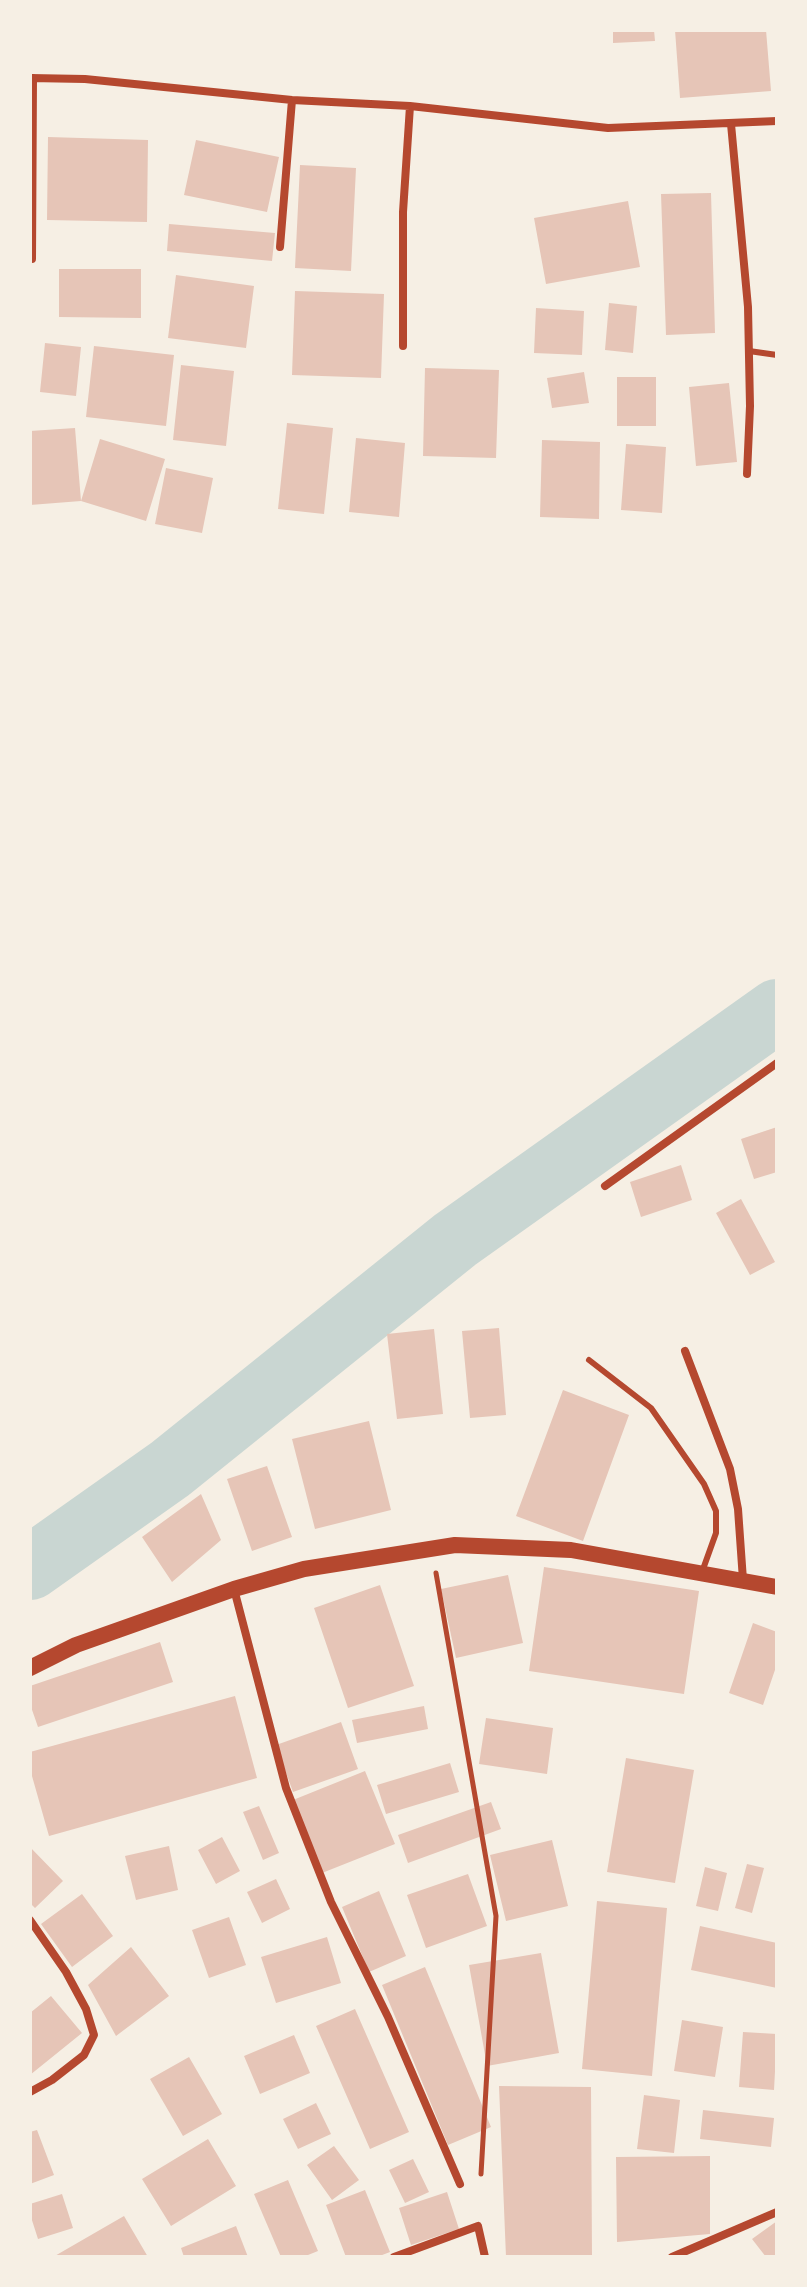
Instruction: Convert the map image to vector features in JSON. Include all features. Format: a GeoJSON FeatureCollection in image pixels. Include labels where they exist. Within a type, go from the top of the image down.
{"type":"FeatureCollection","features":[{"type":"Feature","properties":{"kind":"main road"},"geometry":{"type":"LineString","coordinates":[[30,1668],[76,1645],[234,1589],[304,1569],[455,1545],[571,1550],[777,1587]]}},
{"type":"Feature","properties":{"kind":"street"},"geometry":{"type":"LineString","coordinates":[[32,259],[31,78],[85,79],[292,100],[410,106],[608,128],[777,121]]}},
{"type":"Feature","properties":{"kind":"street"},"geometry":{"type":"LineString","coordinates":[[280,247],[292,100]]}},
{"type":"Feature","properties":{"kind":"street"},"geometry":{"type":"LineString","coordinates":[[403,346],[403,212],[410,106]]}},
{"type":"Feature","properties":{"kind":"street"},"geometry":{"type":"LineString","coordinates":[[731,124],[748,307],[747,474]]}},
{"type":"Feature","properties":{"kind":"street"},"geometry":{"type":"LineString","coordinates":[[605,1186],[777,1063]]}},
{"type":"Feature","properties":{"kind":"street"},"geometry":{"type":"LineString","coordinates":[[685,1351],[730,1469],[738,1509],[743,1580]]}},
{"type":"Feature","properties":{"kind":"street"},"geometry":{"type":"LineString","coordinates":[[234,1589],[286,1788],[331,1902],[388,2017],[460,2184]]}},
{"type":"Feature","properties":{"kind":"street"},"geometry":{"type":"LineString","coordinates":[[30,1920],[66,1972],[86,2009],[94,2035],[84,2055],[52,2080],[30,2092]]}},
{"type":"Feature","properties":{"kind":"street"},"geometry":{"type":"LineString","coordinates":[[672,2257],[777,2212]]}},
{"type":"Feature","properties":{"kind":"street"},"geometry":{"type":"LineString","coordinates":[[394,2257],[478,2226],[485,2257]]}},
{"type":"Feature","properties":{"kind":"lane"},"geometry":{"type":"LineString","coordinates":[[749,351],[777,355]]}},
{"type":"Feature","properties":{"kind":"lane"},"geometry":{"type":"LineString","coordinates":[[589,1360],[651,1408],[704,1484],[716,1511],[716,1533],[701,1573]]}},
{"type":"Feature","properties":{"kind":"path"},"geometry":{"type":"LineString","coordinates":[[431,1549],[496,1916],[480,2180]]}},
{"type":"Feature","properties":{"kind":"building"},"geometry":{"type":"Polygon","coordinates":[[[613,30],[654,30],[655,41],[613,43],[613,30]]]}},
{"type":"Feature","properties":{"kind":"building"},"geometry":{"type":"Polygon","coordinates":[[[675,30],[766,30],[771,91],[680,98],[675,30]]]}},
{"type":"Feature","properties":{"kind":"building"},"geometry":{"type":"Polygon","coordinates":[[[48,137],[148,140],[147,222],[47,220],[48,137]]]}},
{"type":"Feature","properties":{"kind":"building"},"geometry":{"type":"Polygon","coordinates":[[[196,140],[279,157],[267,212],[184,195],[196,140]]]}},
{"type":"Feature","properties":{"kind":"building"},"geometry":{"type":"Polygon","coordinates":[[[300,165],[356,168],[351,271],[295,268],[300,165]]]}},
{"type":"Feature","properties":{"kind":"building"},"geometry":{"type":"Polygon","coordinates":[[[711,193],[715,333],[666,335],[661,194],[711,193]]]}},
{"type":"Feature","properties":{"kind":"building"},"geometry":{"type":"Polygon","coordinates":[[[628,201],[640,267],[546,284],[534,218],[628,201]]]}},
{"type":"Feature","properties":{"kind":"building"},"geometry":{"type":"Polygon","coordinates":[[[169,224],[275,233],[272,261],[167,251],[169,224]]]}},
{"type":"Feature","properties":{"kind":"building"},"geometry":{"type":"Polygon","coordinates":[[[59,269],[141,269],[141,318],[59,317],[59,269]]]}},
{"type":"Feature","properties":{"kind":"building"},"geometry":{"type":"Polygon","coordinates":[[[176,275],[254,286],[246,348],[168,338],[176,275]]]}},
{"type":"Feature","properties":{"kind":"building"},"geometry":{"type":"Polygon","coordinates":[[[295,291],[384,294],[381,378],[292,375],[295,291]]]}},
{"type":"Feature","properties":{"kind":"building"},"geometry":{"type":"Polygon","coordinates":[[[609,303],[637,306],[633,353],[605,350],[609,303]]]}},
{"type":"Feature","properties":{"kind":"building"},"geometry":{"type":"Polygon","coordinates":[[[536,308],[584,311],[582,355],[534,353],[536,308]]]}},
{"type":"Feature","properties":{"kind":"building"},"geometry":{"type":"Polygon","coordinates":[[[45,343],[81,347],[76,396],[40,392],[45,343]]]}},
{"type":"Feature","properties":{"kind":"building"},"geometry":{"type":"Polygon","coordinates":[[[94,346],[174,355],[166,426],[86,417],[94,346]]]}},
{"type":"Feature","properties":{"kind":"building"},"geometry":{"type":"Polygon","coordinates":[[[181,365],[234,371],[226,446],[173,440],[181,365]]]}},
{"type":"Feature","properties":{"kind":"building"},"geometry":{"type":"Polygon","coordinates":[[[425,368],[499,370],[496,458],[423,456],[425,368]]]}},
{"type":"Feature","properties":{"kind":"building"},"geometry":{"type":"Polygon","coordinates":[[[584,372],[589,403],[552,408],[547,378],[584,372]]]}},
{"type":"Feature","properties":{"kind":"building"},"geometry":{"type":"Polygon","coordinates":[[[617,377],[656,377],[656,426],[617,426],[617,377]]]}},
{"type":"Feature","properties":{"kind":"building"},"geometry":{"type":"Polygon","coordinates":[[[729,383],[737,462],[696,466],[689,387],[729,383]]]}},
{"type":"Feature","properties":{"kind":"building"},"geometry":{"type":"Polygon","coordinates":[[[287,423],[333,428],[324,514],[278,509],[287,423]]]}},
{"type":"Feature","properties":{"kind":"building"},"geometry":{"type":"Polygon","coordinates":[[[75,428],[81,501],[30,505],[30,431],[75,428]]]}},
{"type":"Feature","properties":{"kind":"building"},"geometry":{"type":"Polygon","coordinates":[[[356,438],[405,443],[399,517],[349,512],[356,438]]]}},
{"type":"Feature","properties":{"kind":"building"},"geometry":{"type":"Polygon","coordinates":[[[100,439],[165,459],[146,521],[81,501],[100,439]]]}},
{"type":"Feature","properties":{"kind":"building"},"geometry":{"type":"Polygon","coordinates":[[[542,440],[600,442],[599,519],[540,517],[542,440]]]}},
{"type":"Feature","properties":{"kind":"building"},"geometry":{"type":"Polygon","coordinates":[[[626,444],[666,447],[662,513],[621,510],[626,444]]]}},
{"type":"Feature","properties":{"kind":"building"},"geometry":{"type":"Polygon","coordinates":[[[166,468],[213,478],[202,533],[155,524],[166,468]]]}},
{"type":"Feature","properties":{"kind":"building"},"geometry":{"type":"Polygon","coordinates":[[[777,1127],[777,1172],[754,1179],[741,1139],[777,1127]]]}},
{"type":"Feature","properties":{"kind":"building"},"geometry":{"type":"Polygon","coordinates":[[[681,1165],[692,1200],[641,1217],[630,1182],[681,1165]]]}},
{"type":"Feature","properties":{"kind":"building"},"geometry":{"type":"Polygon","coordinates":[[[741,1199],[775,1262],[750,1275],[716,1213],[741,1199]]]}},
{"type":"Feature","properties":{"kind":"building"},"geometry":{"type":"Polygon","coordinates":[[[499,1328],[506,1415],[470,1418],[462,1331],[499,1328]]]}},
{"type":"Feature","properties":{"kind":"building"},"geometry":{"type":"Polygon","coordinates":[[[434,1329],[443,1414],[397,1419],[387,1334],[434,1329]]]}},
{"type":"Feature","properties":{"kind":"building"},"geometry":{"type":"Polygon","coordinates":[[[563,1390],[629,1415],[583,1541],[516,1516],[563,1390]]]}},
{"type":"Feature","properties":{"kind":"building"},"geometry":{"type":"Polygon","coordinates":[[[369,1421],[391,1510],[315,1529],[292,1439],[369,1421]]]}},
{"type":"Feature","properties":{"kind":"building"},"geometry":{"type":"Polygon","coordinates":[[[267,1466],[292,1537],[252,1551],[227,1479],[267,1466]]]}},
{"type":"Feature","properties":{"kind":"building"},"geometry":{"type":"Polygon","coordinates":[[[201,1494],[221,1540],[172,1582],[142,1537],[201,1494]]]}},
{"type":"Feature","properties":{"kind":"building"},"geometry":{"type":"Polygon","coordinates":[[[544,1567],[699,1591],[684,1694],[529,1671],[544,1567]]]}},
{"type":"Feature","properties":{"kind":"building"},"geometry":{"type":"Polygon","coordinates":[[[508,1575],[523,1643],[456,1658],[441,1589],[508,1575]]]}},
{"type":"Feature","properties":{"kind":"building"},"geometry":{"type":"Polygon","coordinates":[[[380,1585],[414,1686],[348,1708],[314,1608],[380,1585]]]}},
{"type":"Feature","properties":{"kind":"building"},"geometry":{"type":"Polygon","coordinates":[[[753,1623],[777,1632],[777,1664],[763,1705],[729,1693],[753,1623]]]}},
{"type":"Feature","properties":{"kind":"building"},"geometry":{"type":"Polygon","coordinates":[[[160,1642],[173,1682],[38,1727],[30,1704],[30,1686],[160,1642]]]}},
{"type":"Feature","properties":{"kind":"building"},"geometry":{"type":"Polygon","coordinates":[[[235,1696],[257,1778],[49,1836],[30,1769],[30,1752],[235,1696]]]}},
{"type":"Feature","properties":{"kind":"building"},"geometry":{"type":"Polygon","coordinates":[[[424,1706],[428,1729],[357,1743],[352,1720],[424,1706]]]}},
{"type":"Feature","properties":{"kind":"building"},"geometry":{"type":"Polygon","coordinates":[[[486,1718],[553,1728],[547,1774],[479,1764],[486,1718]]]}},
{"type":"Feature","properties":{"kind":"building"},"geometry":{"type":"Polygon","coordinates":[[[341,1722],[358,1769],[293,1792],[276,1745],[341,1722]]]}},
{"type":"Feature","properties":{"kind":"building"},"geometry":{"type":"Polygon","coordinates":[[[626,1758],[694,1770],[675,1883],[607,1872],[626,1758]]]}},
{"type":"Feature","properties":{"kind":"building"},"geometry":{"type":"Polygon","coordinates":[[[450,1763],[459,1792],[386,1814],[377,1785],[450,1763]]]}},
{"type":"Feature","properties":{"kind":"building"},"geometry":{"type":"Polygon","coordinates":[[[365,1771],[395,1844],[322,1873],[293,1800],[365,1771]]]}},
{"type":"Feature","properties":{"kind":"building"},"geometry":{"type":"Polygon","coordinates":[[[491,1802],[501,1829],[408,1863],[398,1835],[491,1802]]]}},
{"type":"Feature","properties":{"kind":"building"},"geometry":{"type":"Polygon","coordinates":[[[259,1806],[279,1853],[263,1860],[243,1812],[259,1806]]]}},
{"type":"Feature","properties":{"kind":"building"},"geometry":{"type":"Polygon","coordinates":[[[222,1837],[240,1871],[216,1884],[198,1850],[222,1837]]]}},
{"type":"Feature","properties":{"kind":"building"},"geometry":{"type":"Polygon","coordinates":[[[552,1840],[568,1906],[506,1921],[490,1855],[552,1840]]]}},
{"type":"Feature","properties":{"kind":"building"},"geometry":{"type":"Polygon","coordinates":[[[169,1846],[178,1890],[136,1900],[125,1856],[169,1846]]]}},
{"type":"Feature","properties":{"kind":"building"},"geometry":{"type":"Polygon","coordinates":[[[30,1847],[63,1881],[35,1908],[30,1903],[30,1847]]]}},
{"type":"Feature","properties":{"kind":"building"},"geometry":{"type":"Polygon","coordinates":[[[747,1864],[764,1868],[752,1913],[735,1908],[747,1864]]]}},
{"type":"Feature","properties":{"kind":"building"},"geometry":{"type":"Polygon","coordinates":[[[705,1867],[727,1873],[718,1911],[696,1906],[705,1867]]]}},
{"type":"Feature","properties":{"kind":"building"},"geometry":{"type":"Polygon","coordinates":[[[468,1874],[487,1926],[426,1948],[407,1895],[468,1874]]]}},
{"type":"Feature","properties":{"kind":"building"},"geometry":{"type":"Polygon","coordinates":[[[276,1879],[290,1909],[262,1923],[247,1892],[276,1879]]]}},
{"type":"Feature","properties":{"kind":"building"},"geometry":{"type":"Polygon","coordinates":[[[379,1891],[406,1956],[369,1972],[342,1907],[379,1891]]]}},
{"type":"Feature","properties":{"kind":"building"},"geometry":{"type":"Polygon","coordinates":[[[82,1894],[113,1936],[72,1967],[41,1924],[82,1894]]]}},
{"type":"Feature","properties":{"kind":"building"},"geometry":{"type":"Polygon","coordinates":[[[597,1901],[667,1908],[652,2076],[582,2069],[597,1901]]]}},
{"type":"Feature","properties":{"kind":"building"},"geometry":{"type":"Polygon","coordinates":[[[229,1917],[246,1965],[209,1978],[192,1930],[229,1917]]]}},
{"type":"Feature","properties":{"kind":"building"},"geometry":{"type":"Polygon","coordinates":[[[700,1926],[777,1943],[777,1988],[691,1970],[700,1926]]]}},
{"type":"Feature","properties":{"kind":"building"},"geometry":{"type":"Polygon","coordinates":[[[327,1937],[341,1983],[276,2003],[261,1957],[327,1937]]]}},
{"type":"Feature","properties":{"kind":"building"},"geometry":{"type":"Polygon","coordinates":[[[131,1947],[169,1996],[116,2036],[88,1985],[131,1947]]]}},
{"type":"Feature","properties":{"kind":"building"},"geometry":{"type":"Polygon","coordinates":[[[541,1953],[559,2053],[487,2066],[469,1965],[541,1953]]]}},
{"type":"Feature","properties":{"kind":"building"},"geometry":{"type":"Polygon","coordinates":[[[425,1967],[491,2127],[448,2145],[382,1985],[425,1967]]]}},
{"type":"Feature","properties":{"kind":"building"},"geometry":{"type":"Polygon","coordinates":[[[51,1996],[82,2033],[30,2075],[30,2013],[51,1996]]]}},
{"type":"Feature","properties":{"kind":"building"},"geometry":{"type":"Polygon","coordinates":[[[355,2009],[409,2132],[370,2149],[316,2026],[355,2009]]]}},
{"type":"Feature","properties":{"kind":"building"},"geometry":{"type":"Polygon","coordinates":[[[682,2020],[723,2027],[715,2077],[674,2071],[682,2020]]]}},
{"type":"Feature","properties":{"kind":"building"},"geometry":{"type":"Polygon","coordinates":[[[743,2032],[777,2034],[774,2090],[739,2087],[743,2032]]]}},
{"type":"Feature","properties":{"kind":"building"},"geometry":{"type":"Polygon","coordinates":[[[294,2035],[310,2073],[260,2094],[244,2056],[294,2035]]]}},
{"type":"Feature","properties":{"kind":"building"},"geometry":{"type":"Polygon","coordinates":[[[189,2057],[222,2114],[183,2136],[150,2079],[189,2057]]]}},
{"type":"Feature","properties":{"kind":"building"},"geometry":{"type":"Polygon","coordinates":[[[499,2086],[591,2087],[592,2257],[506,2257],[499,2086]]]}},
{"type":"Feature","properties":{"kind":"building"},"geometry":{"type":"Polygon","coordinates":[[[644,2095],[680,2100],[674,2153],[637,2149],[644,2095]]]}},
{"type":"Feature","properties":{"kind":"building"},"geometry":{"type":"Polygon","coordinates":[[[316,2103],[331,2134],[298,2149],[283,2119],[316,2103]]]}},
{"type":"Feature","properties":{"kind":"building"},"geometry":{"type":"Polygon","coordinates":[[[703,2110],[774,2118],[771,2147],[700,2139],[703,2110]]]}},
{"type":"Feature","properties":{"kind":"building"},"geometry":{"type":"Polygon","coordinates":[[[37,2130],[54,2175],[30,2184],[30,2132],[37,2130]]]}},
{"type":"Feature","properties":{"kind":"building"},"geometry":{"type":"Polygon","coordinates":[[[208,2139],[236,2186],[171,2226],[142,2179],[208,2139]]]}},
{"type":"Feature","properties":{"kind":"building"},"geometry":{"type":"Polygon","coordinates":[[[334,2146],[359,2180],[332,2200],[307,2165],[334,2146]]]}},
{"type":"Feature","properties":{"kind":"building"},"geometry":{"type":"Polygon","coordinates":[[[710,2156],[710,2234],[617,2242],[616,2157],[710,2156]]]}},
{"type":"Feature","properties":{"kind":"building"},"geometry":{"type":"Polygon","coordinates":[[[413,2159],[429,2192],[405,2203],[389,2170],[413,2159]]]}},
{"type":"Feature","properties":{"kind":"building"},"geometry":{"type":"Polygon","coordinates":[[[288,2180],[318,2251],[303,2257],[281,2257],[254,2194],[288,2180]]]}},
{"type":"Feature","properties":{"kind":"building"},"geometry":{"type":"Polygon","coordinates":[[[365,2190],[390,2252],[377,2257],[346,2257],[326,2205],[365,2190]]]}},
{"type":"Feature","properties":{"kind":"building"},"geometry":{"type":"Polygon","coordinates":[[[447,2192],[459,2229],[411,2245],[399,2208],[447,2192]]]}},
{"type":"Feature","properties":{"kind":"building"},"geometry":{"type":"Polygon","coordinates":[[[62,2194],[73,2228],[38,2239],[30,2204],[62,2194]]]}},
{"type":"Feature","properties":{"kind":"building"},"geometry":{"type":"Polygon","coordinates":[[[124,2216],[148,2257],[53,2257],[124,2216]]]}},
{"type":"Feature","properties":{"kind":"building"},"geometry":{"type":"Polygon","coordinates":[[[777,2221],[777,2257],[766,2257],[752,2239],[777,2221]]]}},
{"type":"Feature","properties":{"kind":"building"},"geometry":{"type":"Polygon","coordinates":[[[236,2226],[248,2257],[184,2257],[181,2248],[236,2226]]]}},
{"type":"Feature","properties":{"kind":"waterway"},"geometry":{"type":"LineString","coordinates":[[30,1568],[170,1469],[455,1240],[777,1011]]}}]}
